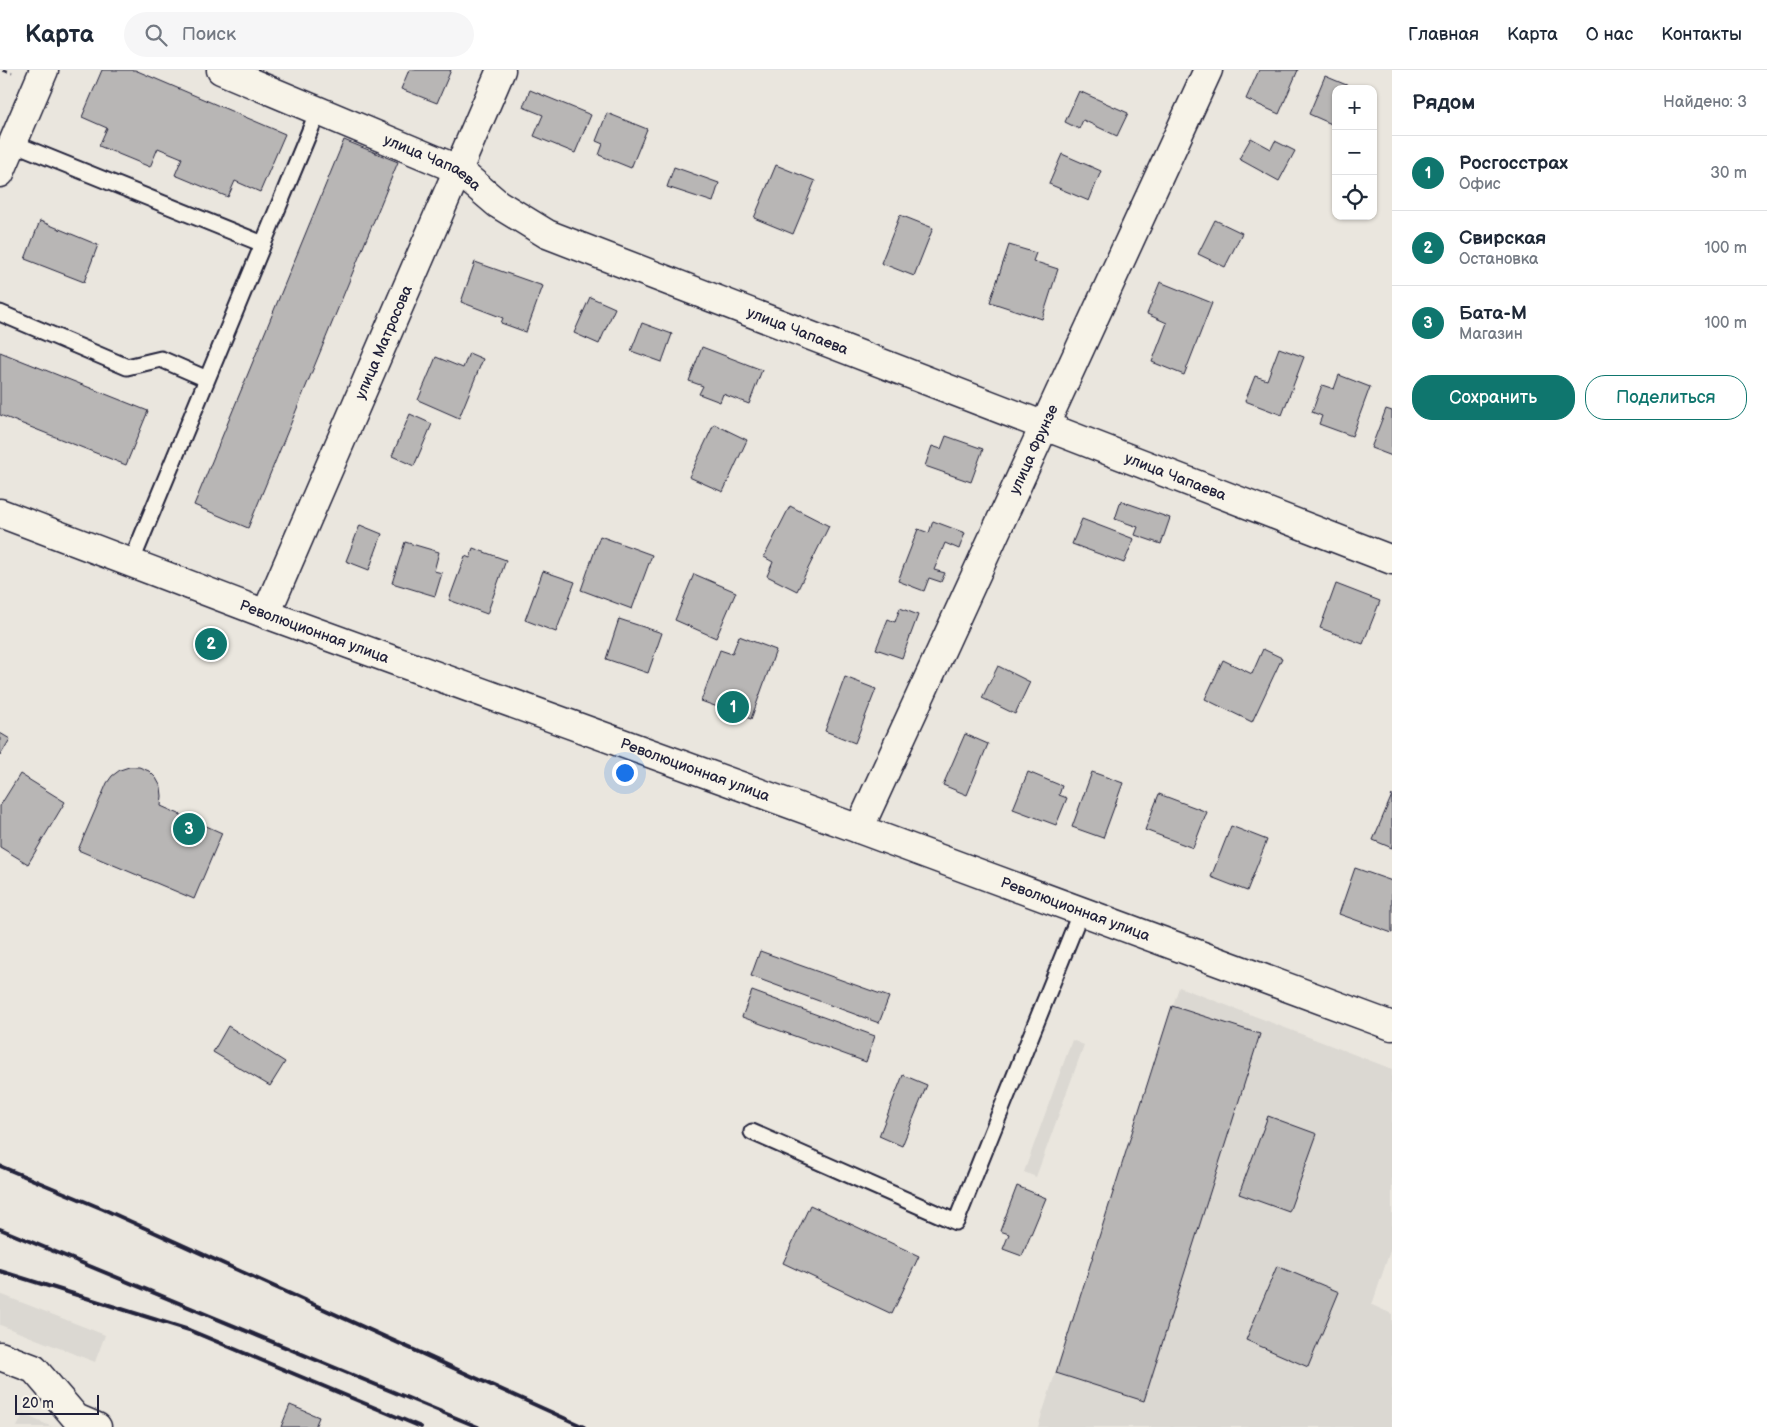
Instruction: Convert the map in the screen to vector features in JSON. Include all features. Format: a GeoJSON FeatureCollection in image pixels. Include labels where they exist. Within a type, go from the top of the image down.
{"type":"FeatureCollection","features":[{"type":"Feature","properties":{"kind":"street"},"geometry":{"type":"LineString","coordinates":[[0,173],[44,70]]}},
{"type":"Feature","properties":{"kind":"street","name":"улица Чапаева"},"geometry":{"type":"LineString","coordinates":[[221,70],[457,169],[498,204],[547,234],[1392,560]]}},
{"type":"Feature","properties":{"kind":"street","name":"улица Матросова"},"geometry":{"type":"LineString","coordinates":[[266,614],[501,70]]}},
{"type":"Feature","properties":{"kind":"street","name":"улица Фрунзе"},"geometry":{"type":"LineString","coordinates":[[858,829],[1208,70]]}},
{"type":"Feature","properties":{"kind":"street","name":"Революционная улица"},"geometry":{"type":"LineString","coordinates":[[0,512],[266,614],[858,829],[1392,1026]]}},
{"type":"Feature","properties":{"kind":"street"},"geometry":{"type":"LineString","coordinates":[[0,1356],[34,1369],[76,1418],[97,1427]]}},
{"type":"Feature","properties":{"kind":"lane"},"geometry":{"type":"LineString","coordinates":[[132,563],[318,111]]}},
{"type":"Feature","properties":{"kind":"lane"},"geometry":{"type":"LineString","coordinates":[[13,143],[263,244]]}},
{"type":"Feature","properties":{"kind":"lane"},"geometry":{"type":"LineString","coordinates":[[0,314],[127,367],[161,359],[207,379]]}},
{"type":"Feature","properties":{"kind":"lane"},"geometry":{"type":"LineString","coordinates":[[752,1132],[956,1222],[1081,911]]}},
{"type":"Feature","properties":{"kind":"shaded area"},"geometry":{"type":"Polygon","coordinates":[[[1179,987],[1392,1069],[1392,1245],[1372,1305],[1392,1314],[1392,1427],[1038,1427],[1179,987]]]}},
{"type":"Feature","properties":{"kind":"shaded area"},"geometry":{"type":"Polygon","coordinates":[[[1072,1040],[1084,1045],[1036,1177],[1024,1172],[1072,1040]]]}},
{"type":"Feature","properties":{"kind":"shaded area"},"geometry":{"type":"Polygon","coordinates":[[[0,1294],[105,1335],[95,1362],[0,1325],[0,1294]]]}},
{"type":"Feature","properties":{"kind":"shaded area"},"geometry":{"type":"Polygon","coordinates":[[[23,1414],[52,1427],[17,1427],[23,1414]]]}},
{"type":"Feature","properties":{"kind":"building"},"geometry":{"type":"Polygon","coordinates":[[[102,70],[135,70],[285,134],[260,192],[235,181],[228,197],[175,175],[182,158],[158,148],[150,167],[99,146],[107,128],[82,117],[102,70]]]}},
{"type":"Feature","properties":{"kind":"building"},"geometry":{"type":"Polygon","coordinates":[[[409,70],[451,70],[437,103],[401,89],[409,70]]]}},
{"type":"Feature","properties":{"kind":"building"},"geometry":{"type":"Polygon","coordinates":[[[1259,70],[1298,70],[1279,114],[1246,99],[1259,70]]]}},
{"type":"Feature","properties":{"kind":"building"},"geometry":{"type":"Polygon","coordinates":[[[1325,76],[1346,85],[1332,85],[1332,124],[1309,114],[1325,76]]]}},
{"type":"Feature","properties":{"kind":"building"},"geometry":{"type":"Polygon","coordinates":[[[530,90],[591,115],[575,153],[534,136],[543,115],[523,107],[530,90]]]}},
{"type":"Feature","properties":{"kind":"building"},"geometry":{"type":"Polygon","coordinates":[[[1079,91],[1128,113],[1117,136],[1083,120],[1079,129],[1065,122],[1079,91]]]}},
{"type":"Feature","properties":{"kind":"building"},"geometry":{"type":"Polygon","coordinates":[[[607,113],[647,129],[631,168],[599,155],[603,144],[596,141],[607,113]]]}},
{"type":"Feature","properties":{"kind":"building"},"geometry":{"type":"Polygon","coordinates":[[[1251,138],[1271,149],[1275,141],[1295,151],[1279,181],[1239,159],[1251,138]]]}},
{"type":"Feature","properties":{"kind":"building"},"geometry":{"type":"Polygon","coordinates":[[[344,140],[398,162],[248,528],[194,505],[344,140]]]}},
{"type":"Feature","properties":{"kind":"building"},"geometry":{"type":"Polygon","coordinates":[[[1062,154],[1101,171],[1089,201],[1049,184],[1062,154]]]}},
{"type":"Feature","properties":{"kind":"building"},"geometry":{"type":"Polygon","coordinates":[[[776,165],[815,181],[793,234],[754,218],[776,165]]]}},
{"type":"Feature","properties":{"kind":"building"},"geometry":{"type":"Polygon","coordinates":[[[674,167],[719,183],[713,202],[667,187],[674,167]]]}},
{"type":"Feature","properties":{"kind":"building"},"geometry":{"type":"Polygon","coordinates":[[[900,215],[933,228],[914,276],[881,263],[900,215]]]}},
{"type":"Feature","properties":{"kind":"building"},"geometry":{"type":"Polygon","coordinates":[[[1215,220],[1242,233],[1225,267],[1198,254],[1215,220]]]}},
{"type":"Feature","properties":{"kind":"building"},"geometry":{"type":"Polygon","coordinates":[[[40,221],[98,245],[84,282],[25,259],[40,221]]]}},
{"type":"Feature","properties":{"kind":"building"},"geometry":{"type":"Polygon","coordinates":[[[1009,245],[1036,253],[1033,261],[1058,269],[1042,319],[990,302],[1009,245]]]}},
{"type":"Feature","properties":{"kind":"building"},"geometry":{"type":"Polygon","coordinates":[[[475,262],[543,286],[526,332],[501,323],[503,318],[461,302],[475,262]]]}},
{"type":"Feature","properties":{"kind":"building"},"geometry":{"type":"Polygon","coordinates":[[[1160,282],[1212,303],[1184,375],[1152,362],[1167,323],[1147,314],[1160,282]]]}},
{"type":"Feature","properties":{"kind":"building"},"geometry":{"type":"Polygon","coordinates":[[[590,297],[615,308],[599,344],[574,333],[590,297]]]}},
{"type":"Feature","properties":{"kind":"building"},"geometry":{"type":"Polygon","coordinates":[[[642,323],[672,334],[662,362],[631,351],[642,323]]]}},
{"type":"Feature","properties":{"kind":"building"},"geometry":{"type":"Polygon","coordinates":[[[702,347],[762,370],[749,404],[723,394],[720,402],[699,394],[703,386],[689,381],[702,347]]]}},
{"type":"Feature","properties":{"kind":"building"},"geometry":{"type":"Polygon","coordinates":[[[1279,348],[1304,357],[1282,415],[1245,401],[1255,376],[1267,380],[1279,348]]]}},
{"type":"Feature","properties":{"kind":"building"},"geometry":{"type":"Polygon","coordinates":[[[0,352],[148,411],[126,465],[0,415],[0,352]]]}},
{"type":"Feature","properties":{"kind":"building"},"geometry":{"type":"Polygon","coordinates":[[[469,353],[483,359],[459,418],[418,400],[436,357],[463,368],[469,353]]]}},
{"type":"Feature","properties":{"kind":"building"},"geometry":{"type":"Polygon","coordinates":[[[1339,375],[1370,387],[1352,436],[1319,424],[1322,416],[1312,412],[1322,385],[1334,389],[1339,375]]]}},
{"type":"Feature","properties":{"kind":"building"},"geometry":{"type":"Polygon","coordinates":[[[1386,409],[1392,411],[1392,456],[1371,448],[1386,409]]]}},
{"type":"Feature","properties":{"kind":"building"},"geometry":{"type":"Polygon","coordinates":[[[410,414],[432,424],[414,466],[392,456],[410,414]]]}},
{"type":"Feature","properties":{"kind":"building"},"geometry":{"type":"Polygon","coordinates":[[[714,424],[747,440],[723,492],[689,477],[714,424]]]}},
{"type":"Feature","properties":{"kind":"building"},"geometry":{"type":"Polygon","coordinates":[[[946,436],[983,449],[971,482],[925,466],[932,446],[941,449],[946,436]]]}},
{"type":"Feature","properties":{"kind":"building"},"geometry":{"type":"Polygon","coordinates":[[[1121,501],[1170,518],[1161,544],[1135,535],[1138,527],[1115,519],[1121,501]]]}},
{"type":"Feature","properties":{"kind":"building"},"geometry":{"type":"Polygon","coordinates":[[[790,506],[829,526],[797,591],[767,576],[773,562],[764,557],[790,506]]]}},
{"type":"Feature","properties":{"kind":"building"},"geometry":{"type":"Polygon","coordinates":[[[1082,519],[1134,539],[1124,563],[1072,544],[1082,519]]]}},
{"type":"Feature","properties":{"kind":"building"},"geometry":{"type":"Polygon","coordinates":[[[933,521],[965,533],[959,549],[945,543],[934,570],[945,573],[941,582],[929,578],[924,591],[898,581],[918,529],[929,533],[933,521]]]}},
{"type":"Feature","properties":{"kind":"building"},"geometry":{"type":"Polygon","coordinates":[[[360,525],[382,534],[369,570],[346,561],[360,525]]]}},
{"type":"Feature","properties":{"kind":"building"},"geometry":{"type":"Polygon","coordinates":[[[600,536],[652,555],[632,609],[581,590],[600,536]]]}},
{"type":"Feature","properties":{"kind":"building"},"geometry":{"type":"Polygon","coordinates":[[[405,542],[439,552],[434,571],[442,573],[435,596],[392,583],[405,542]]]}},
{"type":"Feature","properties":{"kind":"building"},"geometry":{"type":"Polygon","coordinates":[[[473,548],[506,560],[487,614],[449,600],[465,556],[470,558],[473,548]]]}},
{"type":"Feature","properties":{"kind":"building"},"geometry":{"type":"Polygon","coordinates":[[[543,571],[575,582],[556,632],[525,620],[543,571]]]}},
{"type":"Feature","properties":{"kind":"building"},"geometry":{"type":"Polygon","coordinates":[[[694,574],[736,592],[716,638],[675,620],[694,574]]]}},
{"type":"Feature","properties":{"kind":"building"},"geometry":{"type":"Polygon","coordinates":[[[1336,584],[1380,601],[1363,644],[1320,628],[1336,584]]]}},
{"type":"Feature","properties":{"kind":"building"},"geometry":{"type":"Polygon","coordinates":[[[900,608],[918,615],[902,658],[876,649],[888,619],[895,622],[900,608]]]}},
{"type":"Feature","properties":{"kind":"building"},"geometry":{"type":"Polygon","coordinates":[[[619,619],[662,633],[648,673],[606,659],[619,619]]]}},
{"type":"Feature","properties":{"kind":"building"},"geometry":{"type":"Polygon","coordinates":[[[739,636],[776,650],[751,719],[701,701],[720,650],[732,654],[739,636]]]}},
{"type":"Feature","properties":{"kind":"building"},"geometry":{"type":"Polygon","coordinates":[[[1263,649],[1282,658],[1252,722],[1205,699],[1223,660],[1252,674],[1263,649]]]}},
{"type":"Feature","properties":{"kind":"building"},"geometry":{"type":"Polygon","coordinates":[[[998,666],[1030,682],[1015,714],[982,698],[998,666]]]}},
{"type":"Feature","properties":{"kind":"building"},"geometry":{"type":"Polygon","coordinates":[[[845,677],[876,689],[855,743],[825,731],[845,677]]]}},
{"type":"Feature","properties":{"kind":"building"},"geometry":{"type":"Polygon","coordinates":[[[0,733],[10,739],[0,756],[0,733]]]}},
{"type":"Feature","properties":{"kind":"building"},"geometry":{"type":"Polygon","coordinates":[[[965,734],[988,744],[967,795],[943,785],[965,734]]]}},
{"type":"Feature","properties":{"kind":"building"},"geometry":{"type":"Polygon","coordinates":[[[129,767],[139,767],[149,771],[156,778],[161,787],[161,806],[222,833],[194,899],[78,850],[107,783],[120,770],[129,767]]]}},
{"type":"Feature","properties":{"kind":"building"},"geometry":{"type":"Polygon","coordinates":[[[1028,772],[1062,786],[1059,795],[1067,798],[1056,825],[1013,809],[1028,772]]]}},
{"type":"Feature","properties":{"kind":"building"},"geometry":{"type":"Polygon","coordinates":[[[1092,772],[1123,783],[1103,838],[1072,827],[1092,772]]]}},
{"type":"Feature","properties":{"kind":"building"},"geometry":{"type":"Polygon","coordinates":[[[20,774],[65,802],[28,864],[0,847],[0,806],[20,774]]]}},
{"type":"Feature","properties":{"kind":"building"},"geometry":{"type":"Polygon","coordinates":[[[1159,794],[1207,812],[1193,848],[1145,830],[1159,794]]]}},
{"type":"Feature","properties":{"kind":"building"},"geometry":{"type":"Polygon","coordinates":[[[1392,795],[1392,848],[1373,840],[1392,795]]]}},
{"type":"Feature","properties":{"kind":"building"},"geometry":{"type":"Polygon","coordinates":[[[1231,826],[1267,840],[1247,891],[1211,877],[1231,826]]]}},
{"type":"Feature","properties":{"kind":"building"},"geometry":{"type":"Polygon","coordinates":[[[1355,868],[1392,881],[1392,933],[1339,914],[1355,868]]]}},
{"type":"Feature","properties":{"kind":"building"},"geometry":{"type":"Polygon","coordinates":[[[760,951],[889,997],[879,1023],[751,976],[760,951]]]}},
{"type":"Feature","properties":{"kind":"building"},"geometry":{"type":"Polygon","coordinates":[[[752,991],[875,1036],[866,1062],[742,1017],[752,991]]]}},
{"type":"Feature","properties":{"kind":"building"},"geometry":{"type":"Polygon","coordinates":[[[1172,1006],[1260,1034],[1144,1401],[1056,1373],[1172,1006]]]}},
{"type":"Feature","properties":{"kind":"building"},"geometry":{"type":"Polygon","coordinates":[[[228,1026],[285,1062],[270,1086],[213,1052],[228,1026]]]}},
{"type":"Feature","properties":{"kind":"building"},"geometry":{"type":"Polygon","coordinates":[[[903,1075],[927,1085],[902,1146],[879,1136],[903,1075]]]}},
{"type":"Feature","properties":{"kind":"building"},"geometry":{"type":"Polygon","coordinates":[[[1268,1116],[1317,1134],[1289,1212],[1239,1194],[1268,1116]]]}},
{"type":"Feature","properties":{"kind":"building"},"geometry":{"type":"Polygon","coordinates":[[[1017,1186],[1046,1198],[1022,1256],[1003,1249],[1009,1234],[1000,1231],[1017,1186]]]}},
{"type":"Feature","properties":{"kind":"building"},"geometry":{"type":"Polygon","coordinates":[[[810,1205],[919,1256],[892,1314],[783,1263],[810,1205]]]}},
{"type":"Feature","properties":{"kind":"building"},"geometry":{"type":"Polygon","coordinates":[[[1277,1266],[1339,1292],[1308,1367],[1246,1340],[1277,1266]]]}},
{"type":"Feature","properties":{"kind":"building"},"geometry":{"type":"Polygon","coordinates":[[[290,1405],[319,1417],[315,1427],[281,1427],[290,1405]]]}},
{"type":"Feature","properties":{"kind":"railway"},"geometry":{"type":"LineString","coordinates":[[0,1166],[103,1209],[584,1427]]}},
{"type":"Feature","properties":{"kind":"railway"},"geometry":{"type":"LineString","coordinates":[[0,1229],[478,1427]]}},
{"type":"Feature","properties":{"kind":"railway"},"geometry":{"type":"LineString","coordinates":[[0,1271],[189,1330],[421,1427]]}},
{"type":"Feature","properties":{"kind":"place","name":"Свирская"},"geometry":{"type":"Point","coordinates":[211,644]}},
{"type":"Feature","properties":{"kind":"place","name":"Росгосстрах"},"geometry":{"type":"Point","coordinates":[733,707]}},
{"type":"Feature","properties":{"kind":"place","name":"Бата-М"},"geometry":{"type":"Point","coordinates":[189,829]}}]}
